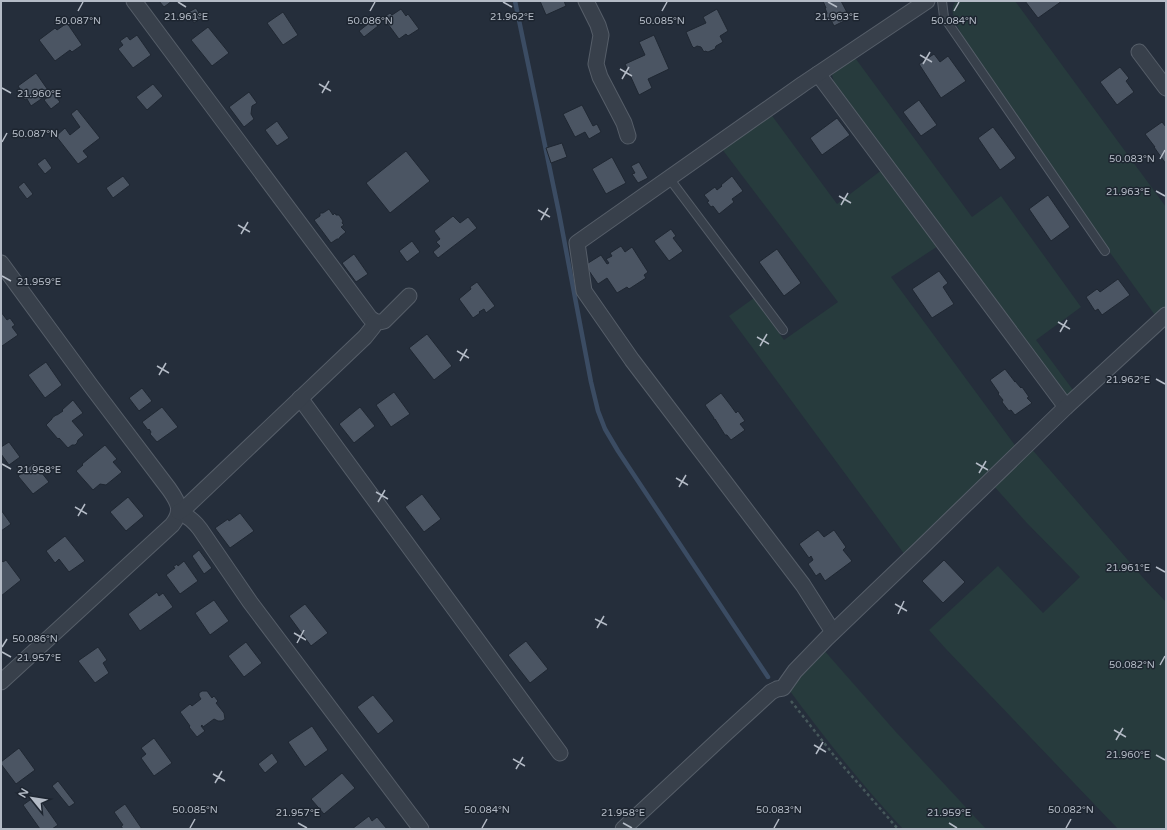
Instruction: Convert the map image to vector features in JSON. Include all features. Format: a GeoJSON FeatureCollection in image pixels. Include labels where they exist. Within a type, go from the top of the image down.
{"type":"FeatureCollection","features":[{"type":"Feature","properties":{"kind":"street"},"geometry":{"type":"LineString","coordinates":[[134,1],[374,322]]}},
{"type":"Feature","properties":{"kind":"street"},"geometry":{"type":"LineString","coordinates":[[586,1],[598,25],[601,35],[596,64],[598,71],[624,124],[628,136]]}},
{"type":"Feature","properties":{"kind":"street"},"geometry":{"type":"LineString","coordinates":[[833,632],[803,585],[632,360],[584,291],[577,243],[818,74],[927,1]]}},
{"type":"Feature","properties":{"kind":"street"},"geometry":{"type":"LineString","coordinates":[[1139,52],[1166,88]]}},
{"type":"Feature","properties":{"kind":"street"},"geometry":{"type":"LineString","coordinates":[[818,74],[1066,407]]}},
{"type":"Feature","properties":{"kind":"street"},"geometry":{"type":"LineString","coordinates":[[1,263],[172,493],[178,505],[179,512],[172,525],[1,682]]}},
{"type":"Feature","properties":{"kind":"street"},"geometry":{"type":"LineString","coordinates":[[374,322],[384,320],[409,296]]}},
{"type":"Feature","properties":{"kind":"street"},"geometry":{"type":"LineString","coordinates":[[623,829],[771,692],[783,688],[795,671],[833,632],[1066,407],[1166,315]]}},
{"type":"Feature","properties":{"kind":"street"},"geometry":{"type":"LineString","coordinates":[[179,512],[365,337],[373,327],[374,322]]}},
{"type":"Feature","properties":{"kind":"street"},"geometry":{"type":"LineString","coordinates":[[300,398],[560,753]]}},
{"type":"Feature","properties":{"kind":"street"},"geometry":{"type":"LineString","coordinates":[[179,512],[186,515],[200,529],[250,602],[421,829]]}},
{"type":"Feature","properties":{"kind":"lane"},"geometry":{"type":"LineString","coordinates":[[942,1],[944,17],[1105,251]]}},
{"type":"Feature","properties":{"kind":"lane"},"geometry":{"type":"LineString","coordinates":[[669,178],[783,330]]}},
{"type":"Feature","properties":{"kind":"path"},"geometry":{"type":"LineString","coordinates":[[783,688],[794,706],[836,758],[898,829]]}},
{"type":"Feature","properties":{"kind":"green space"},"geometry":{"type":"Polygon","coordinates":[[[956,1],[1015,1],[1166,207],[1166,309],[1157,318],[1111,254],[963,37],[956,24],[953,14],[956,1]]]}},
{"type":"Feature","properties":{"kind":"green space"},"geometry":{"type":"Polygon","coordinates":[[[853,55],[972,217],[1001,196],[1081,307],[1036,340],[1076,394],[1067,401],[835,86],[832,75],[853,55]]]}},
{"type":"Feature","properties":{"kind":"green space"},"geometry":{"type":"Polygon","coordinates":[[[770,113],[837,204],[883,169],[938,246],[891,277],[1017,448],[905,555],[729,316],[754,298],[784,340],[838,302],[722,149],[770,113]]]}},
{"type":"Feature","properties":{"kind":"green space"},"geometry":{"type":"Polygon","coordinates":[[[1030,447],[1166,602],[1166,829],[1118,829],[929,630],[998,566],[1043,613],[1080,577],[1026,522],[993,485],[1030,447]]]}},
{"type":"Feature","properties":{"kind":"green space"},"geometry":{"type":"Polygon","coordinates":[[[822,648],[895,731],[986,829],[903,829],[887,812],[814,724],[787,687],[822,648]]]}},
{"type":"Feature","properties":{"kind":"building"},"geometry":{"type":"Polygon","coordinates":[[[159,1],[172,1],[164,7],[159,1]]]}},
{"type":"Feature","properties":{"kind":"building"},"geometry":{"type":"Polygon","coordinates":[[[540,1],[564,1],[566,6],[546,15],[540,1]]]}},
{"type":"Feature","properties":{"kind":"building"},"geometry":{"type":"Polygon","coordinates":[[[823,1],[841,1],[850,18],[834,26],[831,20],[826,16],[826,8],[823,1]]]}},
{"type":"Feature","properties":{"kind":"building"},"geometry":{"type":"Polygon","coordinates":[[[1025,1],[1062,1],[1038,18],[1025,1]]]}},
{"type":"Feature","properties":{"kind":"building"},"geometry":{"type":"Polygon","coordinates":[[[196,8],[202,18],[194,23],[187,13],[196,8]]]}},
{"type":"Feature","properties":{"kind":"building"},"geometry":{"type":"Polygon","coordinates":[[[401,9],[406,16],[408,14],[419,29],[408,36],[406,34],[399,39],[384,17],[390,13],[392,15],[401,9]]]}},
{"type":"Feature","properties":{"kind":"building"},"geometry":{"type":"Polygon","coordinates":[[[717,9],[728,31],[720,36],[723,42],[716,46],[715,49],[708,52],[704,52],[701,47],[697,46],[694,48],[686,32],[706,23],[703,17],[717,9]]]}},
{"type":"Feature","properties":{"kind":"building"},"geometry":{"type":"Polygon","coordinates":[[[283,12],[298,35],[283,45],[267,23],[283,12]]]}},
{"type":"Feature","properties":{"kind":"building"},"geometry":{"type":"Polygon","coordinates":[[[373,20],[378,26],[364,37],[359,31],[373,20]]]}},
{"type":"Feature","properties":{"kind":"building"},"geometry":{"type":"Polygon","coordinates":[[[67,23],[82,45],[72,52],[70,50],[55,61],[39,40],[55,28],[57,30],[67,23]]]}},
{"type":"Feature","properties":{"kind":"building"},"geometry":{"type":"Polygon","coordinates":[[[208,27],[229,53],[212,66],[191,40],[208,27]]]}},
{"type":"Feature","properties":{"kind":"building"},"geometry":{"type":"Polygon","coordinates":[[[137,35],[151,55],[133,68],[118,49],[123,45],[120,41],[127,36],[130,40],[137,35]]]}},
{"type":"Feature","properties":{"kind":"building"},"geometry":{"type":"Polygon","coordinates":[[[654,35],[669,69],[648,79],[652,88],[639,95],[625,64],[645,55],[639,42],[654,35]]]}},
{"type":"Feature","properties":{"kind":"building"},"geometry":{"type":"Polygon","coordinates":[[[934,54],[940,62],[948,56],[966,81],[941,98],[919,64],[934,54]]]}},
{"type":"Feature","properties":{"kind":"building"},"geometry":{"type":"Polygon","coordinates":[[[1120,67],[1129,78],[1126,81],[1134,92],[1117,105],[1100,82],[1120,67]]]}},
{"type":"Feature","properties":{"kind":"building"},"geometry":{"type":"Polygon","coordinates":[[[36,73],[50,93],[31,106],[27,99],[25,100],[22,96],[24,95],[18,86],[36,73]]]}},
{"type":"Feature","properties":{"kind":"building"},"geometry":{"type":"Polygon","coordinates":[[[153,84],[163,96],[147,110],[136,97],[153,84]]]}},
{"type":"Feature","properties":{"kind":"building"},"geometry":{"type":"Polygon","coordinates":[[[249,92],[257,103],[252,106],[251,114],[254,119],[244,127],[229,107],[249,92]]]}},
{"type":"Feature","properties":{"kind":"building"},"geometry":{"type":"Polygon","coordinates":[[[53,93],[60,102],[51,109],[44,100],[53,93]]]}},
{"type":"Feature","properties":{"kind":"building"},"geometry":{"type":"Polygon","coordinates":[[[919,100],[937,125],[921,136],[903,112],[919,100]]]}},
{"type":"Feature","properties":{"kind":"building"},"geometry":{"type":"Polygon","coordinates":[[[582,105],[593,126],[597,124],[601,132],[589,139],[585,132],[575,137],[563,114],[582,105]]]}},
{"type":"Feature","properties":{"kind":"building"},"geometry":{"type":"Polygon","coordinates":[[[77,109],[100,138],[83,151],[88,157],[78,164],[56,136],[65,128],[70,135],[80,127],[71,114],[77,109]]]}},
{"type":"Feature","properties":{"kind":"building"},"geometry":{"type":"Polygon","coordinates":[[[837,118],[850,135],[822,155],[810,138],[837,118]]]}},
{"type":"Feature","properties":{"kind":"building"},"geometry":{"type":"Polygon","coordinates":[[[277,121],[289,138],[277,146],[265,130],[277,121]]]}},
{"type":"Feature","properties":{"kind":"building"},"geometry":{"type":"Polygon","coordinates":[[[1162,122],[1166,127],[1166,164],[1145,134],[1162,122]]]}},
{"type":"Feature","properties":{"kind":"building"},"geometry":{"type":"Polygon","coordinates":[[[993,127],[1016,158],[1000,170],[978,138],[993,127]]]}},
{"type":"Feature","properties":{"kind":"building"},"geometry":{"type":"Polygon","coordinates":[[[562,143],[567,157],[551,163],[546,148],[562,143]]]}},
{"type":"Feature","properties":{"kind":"building"},"geometry":{"type":"Polygon","coordinates":[[[406,151],[430,181],[390,213],[366,183],[406,151]]]}},
{"type":"Feature","properties":{"kind":"building"},"geometry":{"type":"Polygon","coordinates":[[[612,157],[626,183],[606,194],[592,169],[612,157]]]}},
{"type":"Feature","properties":{"kind":"building"},"geometry":{"type":"Polygon","coordinates":[[[45,158],[52,168],[45,174],[37,164],[45,158]]]}},
{"type":"Feature","properties":{"kind":"building"},"geometry":{"type":"Polygon","coordinates":[[[639,162],[648,178],[638,183],[632,174],[635,173],[631,166],[639,162]]]}},
{"type":"Feature","properties":{"kind":"building"},"geometry":{"type":"Polygon","coordinates":[[[123,176],[130,185],[113,198],[106,188],[123,176]]]}},
{"type":"Feature","properties":{"kind":"building"},"geometry":{"type":"Polygon","coordinates":[[[732,176],[743,191],[732,199],[734,202],[719,214],[713,206],[711,207],[707,202],[709,201],[704,195],[715,187],[717,190],[732,176]]]}},
{"type":"Feature","properties":{"kind":"building"},"geometry":{"type":"Polygon","coordinates":[[[24,182],[33,194],[27,199],[18,187],[24,182]]]}},
{"type":"Feature","properties":{"kind":"building"},"geometry":{"type":"Polygon","coordinates":[[[1048,195],[1070,227],[1051,241],[1029,209],[1048,195]]]}},
{"type":"Feature","properties":{"kind":"building"},"geometry":{"type":"Polygon","coordinates":[[[329,209],[333,215],[335,213],[336,215],[339,215],[344,225],[341,227],[346,232],[339,239],[331,243],[314,220],[320,216],[320,213],[323,213],[329,209]]]}},
{"type":"Feature","properties":{"kind":"building"},"geometry":{"type":"Polygon","coordinates":[[[453,216],[460,223],[468,217],[477,228],[438,258],[433,252],[440,246],[436,242],[440,239],[434,231],[453,216]]]}},
{"type":"Feature","properties":{"kind":"building"},"geometry":{"type":"Polygon","coordinates":[[[671,229],[676,236],[673,238],[683,251],[669,261],[654,241],[671,229]]]}},
{"type":"Feature","properties":{"kind":"building"},"geometry":{"type":"Polygon","coordinates":[[[412,241],[420,252],[407,262],[399,251],[412,241]]]}},
{"type":"Feature","properties":{"kind":"building"},"geometry":{"type":"Polygon","coordinates":[[[621,246],[625,252],[632,247],[648,272],[644,275],[646,278],[629,289],[627,287],[617,293],[607,278],[598,284],[585,265],[601,255],[607,264],[609,263],[606,259],[612,256],[610,253],[621,246]]]}},
{"type":"Feature","properties":{"kind":"building"},"geometry":{"type":"Polygon","coordinates":[[[777,249],[801,283],[784,296],[759,262],[777,249]]]}},
{"type":"Feature","properties":{"kind":"building"},"geometry":{"type":"Polygon","coordinates":[[[354,254],[368,274],[356,282],[342,263],[354,254]]]}},
{"type":"Feature","properties":{"kind":"building"},"geometry":{"type":"Polygon","coordinates":[[[939,271],[948,283],[943,287],[954,304],[932,318],[912,289],[939,271]]]}},
{"type":"Feature","properties":{"kind":"building"},"geometry":{"type":"Polygon","coordinates":[[[1118,279],[1130,295],[1102,315],[1098,309],[1095,311],[1086,297],[1097,289],[1100,292],[1118,279]]]}},
{"type":"Feature","properties":{"kind":"building"},"geometry":{"type":"Polygon","coordinates":[[[477,282],[495,306],[486,313],[484,309],[473,318],[459,299],[477,282]]]}},
{"type":"Feature","properties":{"kind":"building"},"geometry":{"type":"Polygon","coordinates":[[[1,312],[7,320],[10,318],[15,325],[12,327],[18,335],[2,346],[1,344],[1,312]]]}},
{"type":"Feature","properties":{"kind":"building"},"geometry":{"type":"Polygon","coordinates":[[[427,334],[452,366],[434,380],[409,348],[427,334]]]}},
{"type":"Feature","properties":{"kind":"building"},"geometry":{"type":"Polygon","coordinates":[[[46,362],[62,385],[45,398],[28,375],[46,362]]]}},
{"type":"Feature","properties":{"kind":"building"},"geometry":{"type":"Polygon","coordinates":[[[1005,369],[1015,382],[1021,388],[1022,387],[1029,397],[1027,398],[1032,403],[1015,415],[1011,410],[1009,411],[1002,402],[1003,400],[990,380],[1005,369]]]}},
{"type":"Feature","properties":{"kind":"building"},"geometry":{"type":"Polygon","coordinates":[[[142,388],[152,401],[139,411],[129,398],[142,388]]]}},
{"type":"Feature","properties":{"kind":"building"},"geometry":{"type":"Polygon","coordinates":[[[394,392],[410,414],[391,427],[376,405],[394,392]]]}},
{"type":"Feature","properties":{"kind":"building"},"geometry":{"type":"Polygon","coordinates":[[[721,393],[736,413],[738,411],[745,421],[740,424],[745,430],[731,440],[727,435],[725,435],[715,419],[713,419],[714,418],[705,405],[721,393]]]}},
{"type":"Feature","properties":{"kind":"building"},"geometry":{"type":"Polygon","coordinates":[[[73,400],[83,413],[72,421],[84,435],[75,445],[68,448],[46,425],[52,418],[63,411],[62,410],[73,400]]]}},
{"type":"Feature","properties":{"kind":"building"},"geometry":{"type":"Polygon","coordinates":[[[162,407],[178,427],[157,442],[150,434],[151,432],[149,429],[148,430],[142,422],[162,407]]]}},
{"type":"Feature","properties":{"kind":"building"},"geometry":{"type":"Polygon","coordinates":[[[360,407],[375,426],[354,443],[339,424],[360,407]]]}},
{"type":"Feature","properties":{"kind":"building"},"geometry":{"type":"Polygon","coordinates":[[[9,442],[20,457],[9,465],[1,454],[1,447],[9,442]]]}},
{"type":"Feature","properties":{"kind":"building"},"geometry":{"type":"Polygon","coordinates":[[[105,445],[117,459],[113,462],[122,472],[106,485],[100,484],[93,490],[76,471],[83,465],[82,464],[105,445]]]}},
{"type":"Feature","properties":{"kind":"building"},"geometry":{"type":"Polygon","coordinates":[[[34,463],[49,482],[33,494],[18,476],[34,463]]]}},
{"type":"Feature","properties":{"kind":"building"},"geometry":{"type":"Polygon","coordinates":[[[422,494],[441,519],[424,532],[405,507],[422,494]]]}},
{"type":"Feature","properties":{"kind":"building"},"geometry":{"type":"Polygon","coordinates":[[[128,497],[144,516],[126,531],[110,512],[128,497]]]}},
{"type":"Feature","properties":{"kind":"building"},"geometry":{"type":"Polygon","coordinates":[[[1,510],[11,524],[1,531],[1,510]]]}},
{"type":"Feature","properties":{"kind":"building"},"geometry":{"type":"Polygon","coordinates":[[[240,513],[254,531],[230,548],[215,528],[228,519],[229,521],[240,513]]]}},
{"type":"Feature","properties":{"kind":"building"},"geometry":{"type":"Polygon","coordinates":[[[818,530],[824,537],[834,530],[846,547],[843,550],[852,561],[825,581],[820,573],[816,576],[808,564],[813,560],[811,556],[809,558],[799,544],[818,530]]]}},
{"type":"Feature","properties":{"kind":"building"},"geometry":{"type":"Polygon","coordinates":[[[65,536],[85,561],[69,572],[59,559],[55,563],[46,551],[65,536]]]}},
{"type":"Feature","properties":{"kind":"building"},"geometry":{"type":"Polygon","coordinates":[[[199,550],[212,568],[204,574],[192,556],[199,550]]]}},
{"type":"Feature","properties":{"kind":"building"},"geometry":{"type":"Polygon","coordinates":[[[1,560],[3,562],[6,560],[21,580],[1,596],[1,560]]]}},
{"type":"Feature","properties":{"kind":"building"},"geometry":{"type":"Polygon","coordinates":[[[944,560],[965,582],[943,603],[922,581],[944,560]]]}},
{"type":"Feature","properties":{"kind":"building"},"geometry":{"type":"Polygon","coordinates":[[[184,561],[198,581],[180,594],[166,575],[175,568],[173,567],[177,564],[178,566],[184,561]]]}},
{"type":"Feature","properties":{"kind":"building"},"geometry":{"type":"Polygon","coordinates":[[[157,592],[159,596],[163,593],[173,607],[140,631],[128,614],[157,592]]]}},
{"type":"Feature","properties":{"kind":"building"},"geometry":{"type":"Polygon","coordinates":[[[214,600],[229,621],[210,635],[195,613],[214,600]]]}},
{"type":"Feature","properties":{"kind":"building"},"geometry":{"type":"Polygon","coordinates":[[[305,604],[328,633],[311,646],[289,616],[305,604]]]}},
{"type":"Feature","properties":{"kind":"building"},"geometry":{"type":"Polygon","coordinates":[[[526,641],[548,669],[530,683],[508,655],[526,641]]]}},
{"type":"Feature","properties":{"kind":"building"},"geometry":{"type":"Polygon","coordinates":[[[246,642],[262,663],[244,677],[228,656],[246,642]]]}},
{"type":"Feature","properties":{"kind":"building"},"geometry":{"type":"Polygon","coordinates":[[[98,647],[107,660],[103,663],[109,673],[95,683],[78,661],[98,647]]]}},
{"type":"Feature","properties":{"kind":"building"},"geometry":{"type":"Polygon","coordinates":[[[202,691],[207,691],[212,698],[214,696],[218,701],[216,703],[224,713],[225,719],[218,721],[214,719],[203,727],[202,725],[201,726],[205,731],[197,737],[180,712],[190,704],[192,706],[201,699],[199,693],[202,691]]]}},
{"type":"Feature","properties":{"kind":"building"},"geometry":{"type":"Polygon","coordinates":[[[373,695],[394,721],[378,734],[357,707],[373,695]]]}},
{"type":"Feature","properties":{"kind":"building"},"geometry":{"type":"Polygon","coordinates":[[[312,726],[328,750],[305,767],[288,742],[312,726]]]}},
{"type":"Feature","properties":{"kind":"building"},"geometry":{"type":"Polygon","coordinates":[[[154,738],[172,763],[154,776],[141,758],[146,754],[141,748],[154,738]]]}},
{"type":"Feature","properties":{"kind":"building"},"geometry":{"type":"Polygon","coordinates":[[[19,748],[35,770],[16,784],[1,762],[19,748]]]}},
{"type":"Feature","properties":{"kind":"building"},"geometry":{"type":"Polygon","coordinates":[[[272,753],[278,762],[265,773],[258,764],[272,753]]]}},
{"type":"Feature","properties":{"kind":"building"},"geometry":{"type":"Polygon","coordinates":[[[342,773],[355,788],[324,814],[311,799],[342,773]]]}},
{"type":"Feature","properties":{"kind":"building"},"geometry":{"type":"Polygon","coordinates":[[[58,781],[75,803],[69,807],[52,786],[58,781]]]}},
{"type":"Feature","properties":{"kind":"building"},"geometry":{"type":"Polygon","coordinates":[[[37,795],[58,825],[52,829],[40,829],[23,805],[37,795]]]}},
{"type":"Feature","properties":{"kind":"building"},"geometry":{"type":"Polygon","coordinates":[[[125,804],[142,829],[123,829],[121,826],[123,825],[114,812],[125,804]]]}},
{"type":"Feature","properties":{"kind":"building"},"geometry":{"type":"Polygon","coordinates":[[[369,816],[372,821],[377,817],[387,829],[352,829],[369,816]]]}},
{"type":"Feature","properties":{"kind":"waterway"},"geometry":{"type":"LineString","coordinates":[[515,1],[598,411],[605,429],[618,451],[768,677]]}}]}
